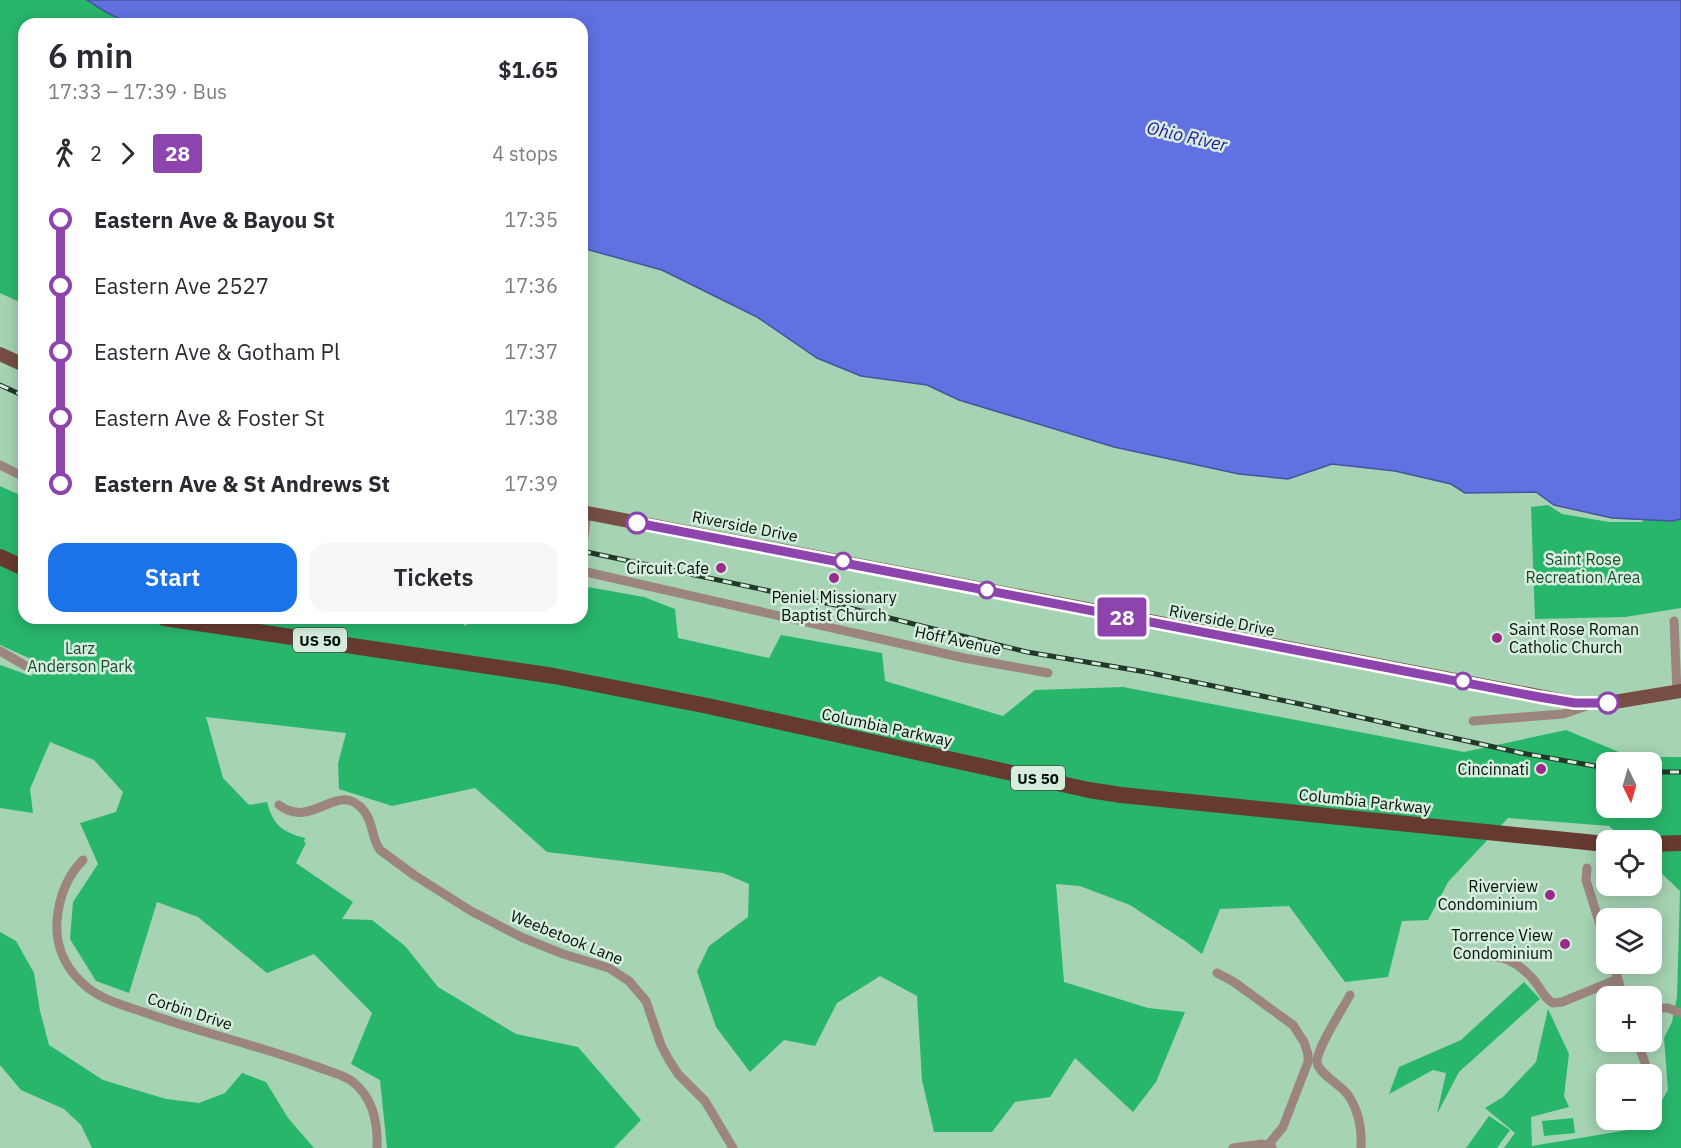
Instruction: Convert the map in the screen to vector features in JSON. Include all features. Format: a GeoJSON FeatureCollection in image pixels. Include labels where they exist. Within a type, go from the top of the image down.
{"type":"FeatureCollection","features":[{"type":"Feature","properties":{"kind":"highway"},"geometry":{"type":"LineString","coordinates":[[0,557],[18,565]]}},
{"type":"Feature","properties":{"kind":"highway","name":"Columbia Parkway"},"geometry":{"type":"LineString","coordinates":[[204,624],[554,676],[708,706],[1110,793],[1596,843]]}},
{"type":"Feature","properties":{"kind":"highway"},"geometry":{"type":"LineString","coordinates":[[1662,844],[1681,843]]}},
{"type":"Feature","properties":{"kind":"main road"},"geometry":{"type":"LineString","coordinates":[[0,354],[18,362]]}},
{"type":"Feature","properties":{"kind":"main road","name":"Riverside Drive"},"geometry":{"type":"LineString","coordinates":[[588,513],[1552,699],[1592,705],[1679,692]]}},
{"type":"Feature","properties":{"kind":"street"},"geometry":{"type":"LineString","coordinates":[[0,465],[18,474]]}},
{"type":"Feature","properties":{"kind":"street","name":"Hoff Avenue"},"geometry":{"type":"LineString","coordinates":[[588,572],[964,658],[1048,673]]}},
{"type":"Feature","properties":{"kind":"street"},"geometry":{"type":"LineString","coordinates":[[1674,621],[1679,692]]}},
{"type":"Feature","properties":{"kind":"street"},"geometry":{"type":"LineString","coordinates":[[0,651],[26,666]]}},
{"type":"Feature","properties":{"kind":"street"},"geometry":{"type":"LineString","coordinates":[[1473,720],[1563,714],[1592,705]]}},
{"type":"Feature","properties":{"kind":"street","name":"Weebetook Lane"},"geometry":{"type":"LineString","coordinates":[[279,805],[287,811],[303,813],[338,800],[354,803],[368,817],[376,845],[380,850],[414,875],[471,911],[522,937],[621,974],[646,1001],[661,1045],[669,1060],[678,1074],[705,1101],[733,1148]]}},
{"type":"Feature","properties":{"kind":"street","name":"Corbin Drive"},"geometry":{"type":"LineString","coordinates":[[83,860],[65,884],[56,924],[58,948],[75,976],[87,988],[109,1000],[186,1028],[294,1058],[352,1082],[361,1091],[373,1112],[377,1148]]}},
{"type":"Feature","properties":{"kind":"street"},"geometry":{"type":"LineString","coordinates":[[1587,868],[1586,880],[1596,912]]}},
{"type":"Feature","properties":{"kind":"street"},"geometry":{"type":"LineString","coordinates":[[1459,954],[1504,957],[1520,964],[1535,980],[1546,998],[1553,1003],[1562,1002],[1618,979]]}},
{"type":"Feature","properties":{"kind":"street"},"geometry":{"type":"LineString","coordinates":[[1217,974],[1234,982],[1293,1025],[1308,1054],[1305,1070],[1283,1127],[1271,1147],[1252,1144],[1233,1148]]}},
{"type":"Feature","properties":{"kind":"street"},"geometry":{"type":"LineString","coordinates":[[1616,974],[1620,986]]}},
{"type":"Feature","properties":{"kind":"street"},"geometry":{"type":"LineString","coordinates":[[1350,995],[1319,1052],[1317,1064],[1321,1072],[1332,1079],[1349,1097],[1360,1122],[1361,1148]]}},
{"type":"Feature","properties":{"kind":"street"},"geometry":{"type":"LineString","coordinates":[[1662,1008],[1681,1013]]}},
{"type":"Feature","properties":{"kind":"green space"},"geometry":{"type":"Polygon","coordinates":[[[0,0],[87,0],[118,18],[18,18],[18,301],[0,293],[0,0]]]}},
{"type":"Feature","properties":{"kind":"green space","name":"Larz Anderson Park"},"geometry":{"type":"Polygon","coordinates":[[[0,486],[18,494],[18,624],[464,624],[465,626],[468,624],[588,624],[588,587],[644,597],[675,609],[678,638],[769,658],[781,635],[882,653],[885,681],[1003,716],[1035,690],[1123,687],[1464,752],[1566,730],[1619,752],[1596,752],[1596,818],[1662,818],[1662,757],[1681,757],[1681,1148],[1504,1148],[1515,1133],[1485,1108],[1503,1097],[1536,1062],[1548,1009],[1569,1054],[1564,1096],[1569,1107],[1531,1117],[1532,1146],[1628,1130],[1662,1130],[1662,1100],[1668,1090],[1664,1038],[1672,1022],[1677,997],[1680,891],[1662,874],[1662,830],[1614,830],[1609,826],[1508,818],[1448,882],[1428,920],[1402,921],[1388,977],[1345,982],[1289,906],[1220,909],[1202,954],[1130,905],[1080,886],[1056,884],[1064,982],[1148,1008],[1185,1012],[1156,1082],[1133,1112],[1075,1058],[1050,1097],[1015,1102],[992,1132],[934,1132],[922,1080],[917,996],[880,976],[837,1003],[815,1046],[784,1040],[750,1072],[716,1027],[697,971],[709,946],[748,917],[749,884],[723,873],[547,852],[475,788],[392,806],[339,789],[338,764],[346,733],[206,717],[223,778],[250,805],[267,802],[272,816],[284,830],[305,838],[306,843],[296,863],[353,902],[342,919],[372,920],[405,946],[438,987],[516,1034],[578,1047],[641,1120],[614,1148],[387,1148],[380,1080],[351,1064],[372,1013],[314,954],[267,973],[198,917],[157,902],[129,993],[96,981],[70,939],[73,902],[98,864],[80,823],[116,812],[123,792],[94,760],[50,742],[30,789],[33,813],[0,808],[0,665],[31,676],[36,672],[40,663],[0,645],[0,486]]]}},
{"type":"Feature","properties":{"kind":"green space","name":"Saint Rose Recreation Area"},"geometry":{"type":"Polygon","coordinates":[[[1681,490],[1681,608],[1625,617],[1535,619],[1531,507],[1548,505],[1562,514],[1609,522],[1643,522],[1642,495],[1681,490]]]}},
{"type":"Feature","properties":{"kind":"green space"},"geometry":{"type":"Polygon","coordinates":[[[0,932],[16,941],[34,973],[40,1011],[49,1045],[103,1080],[166,1099],[199,1103],[225,1093],[242,1073],[266,1082],[288,1118],[314,1148],[92,1148],[81,1125],[64,1109],[21,1090],[0,1065],[0,932]]]}},
{"type":"Feature","properties":{"kind":"green space"},"geometry":{"type":"Polygon","coordinates":[[[1524,982],[1540,999],[1459,1072],[1437,1114],[1446,1073],[1433,1070],[1389,1094],[1399,1067],[1461,1040],[1524,982]]]}},
{"type":"Feature","properties":{"kind":"green space"},"geometry":{"type":"Polygon","coordinates":[[[1489,1116],[1510,1130],[1497,1148],[1466,1148],[1489,1116]]]}},
{"type":"Feature","properties":{"kind":"green space"},"geometry":{"type":"Polygon","coordinates":[[[1573,1118],[1575,1133],[1544,1136],[1542,1121],[1573,1118]]]}},
{"type":"Feature","properties":{"kind":"water","name":"Ohio River"},"geometry":{"type":"Polygon","coordinates":[[[87,0],[1681,0],[1681,519],[1672,521],[1612,518],[1554,505],[1536,492],[1465,493],[1451,484],[1395,471],[1332,464],[1288,479],[1239,474],[1114,447],[959,400],[927,385],[861,376],[817,358],[757,317],[662,270],[588,250],[588,18],[118,18],[87,0]]]}},
{"type":"Feature","properties":{"kind":"railway"},"geometry":{"type":"LineString","coordinates":[[0,385],[18,393]]}},
{"type":"Feature","properties":{"kind":"railway"},"geometry":{"type":"LineString","coordinates":[[588,552],[845,607],[1027,652],[1146,672],[1521,753],[1596,766]]}},
{"type":"Feature","properties":{"kind":"railway"},"geometry":{"type":"LineString","coordinates":[[1662,772],[1681,772]]}},
{"type":"Feature","properties":{"kind":"bus line","name":"28"},"geometry":{"type":"LineString","coordinates":[[637,523],[1539,697],[1592,705],[1608,703]]}},
{"type":"Feature","properties":{"kind":"place","name":"Circuit Cafe"},"geometry":{"type":"Point","coordinates":[721,568]}},
{"type":"Feature","properties":{"kind":"place","name":"Peniel Missionary Baptist Church"},"geometry":{"type":"Point","coordinates":[834,578]}},
{"type":"Feature","properties":{"kind":"place","name":"Saint Rose Roman Catholic Church"},"geometry":{"type":"Point","coordinates":[1497,638]}},
{"type":"Feature","properties":{"kind":"place","name":"Cincinnati"},"geometry":{"type":"Point","coordinates":[1541,769]}},
{"type":"Feature","properties":{"kind":"place","name":"Riverview Condominium"},"geometry":{"type":"Point","coordinates":[1550,895]}},
{"type":"Feature","properties":{"kind":"place","name":"Torrence View Condominium"},"geometry":{"type":"Point","coordinates":[1565,944]}}]}
